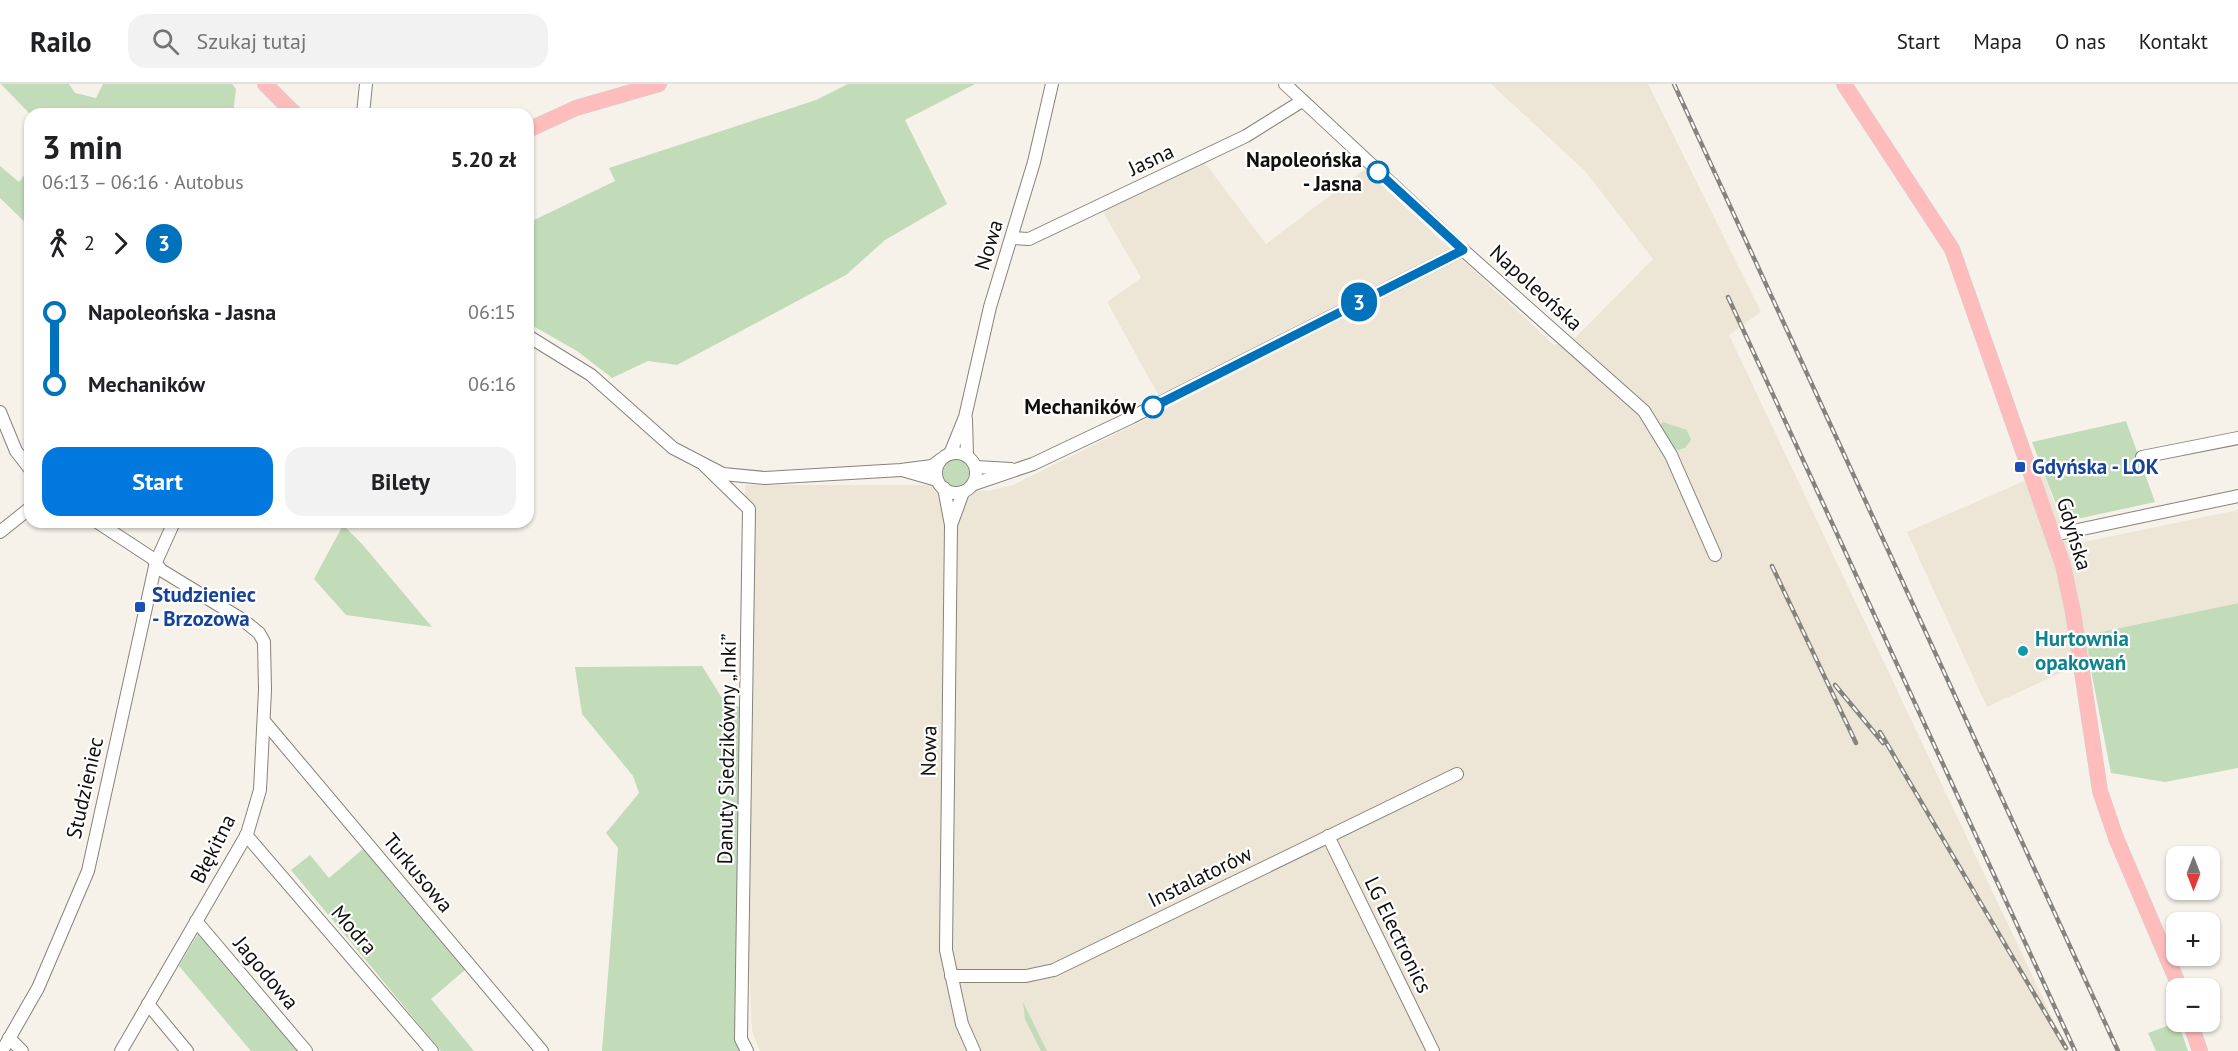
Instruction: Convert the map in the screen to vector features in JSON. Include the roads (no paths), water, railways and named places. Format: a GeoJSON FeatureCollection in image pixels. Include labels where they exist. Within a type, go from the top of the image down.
{"type":"FeatureCollection","features":[{"type":"Feature","properties":{"kind":"main road"},"geometry":{"type":"LineString","coordinates":[[265,84],[289,108]]}},
{"type":"Feature","properties":{"kind":"main road"},"geometry":{"type":"LineString","coordinates":[[534,127],[576,108],[659,84]]}},
{"type":"Feature","properties":{"kind":"main road","name":"Gdyńska"},"geometry":{"type":"LineString","coordinates":[[1844,84],[1952,249],[2054,535],[2073,612],[2100,791],[2116,838],[2176,978]]}},
{"type":"Feature","properties":{"kind":"main road"},"geometry":{"type":"LineString","coordinates":[[2193,1032],[2200,1051]]}},
{"type":"Feature","properties":{"kind":"street"},"geometry":{"type":"LineString","coordinates":[[364,108],[366,84]]}},
{"type":"Feature","properties":{"kind":"street","name":"Nowa"},"geometry":{"type":"LineString","coordinates":[[945,457],[965,417],[985,328],[1034,162],[1052,84]]}},
{"type":"Feature","properties":{"kind":"street","name":"Napoleońska"},"geometry":{"type":"LineString","coordinates":[[1285,84],[1463,250],[1644,411],[1671,455],[1715,555]]}},
{"type":"Feature","properties":{"kind":"street","name":"Jasna"},"geometry":{"type":"LineString","coordinates":[[1012,238],[1029,239],[1040,234],[1246,136],[1302,101]]}},
{"type":"Feature","properties":{"kind":"street"},"geometry":{"type":"LineString","coordinates":[[901,470],[940,484],[953,492],[963,492],[974,483],[1011,469],[1033,464],[1132,417],[1463,250]]}},
{"type":"Feature","properties":{"kind":"street"},"geometry":{"type":"LineString","coordinates":[[534,340],[591,375],[673,448],[704,465],[732,476],[765,478],[901,470],[932,466],[945,457],[967,455],[976,467],[974,483]]}},
{"type":"Feature","properties":{"kind":"street"},"geometry":{"type":"LineString","coordinates":[[0,412],[16,451],[24,461]]}},
{"type":"Feature","properties":{"kind":"street","name":"Nowa"},"geometry":{"type":"LineString","coordinates":[[965,417],[967,455]]}},
{"type":"Feature","properties":{"kind":"street"},"geometry":{"type":"LineString","coordinates":[[2142,458],[2238,438]]}},
{"type":"Feature","properties":{"kind":"street"},"geometry":{"type":"LineString","coordinates":[[940,484],[936,472],[945,457]]}},
{"type":"Feature","properties":{"kind":"street","name":"Danuty Siedzikówny „Inki”"},"geometry":{"type":"LineString","coordinates":[[704,465],[749,509],[741,1039],[747,1051]]}},
{"type":"Feature","properties":{"kind":"street"},"geometry":{"type":"LineString","coordinates":[[976,467],[1011,469]]}},
{"type":"Feature","properties":{"kind":"street","name":"Nowa"},"geometry":{"type":"LineString","coordinates":[[940,484],[951,525],[945,927],[951,976],[962,1024],[974,1051]]}},
{"type":"Feature","properties":{"kind":"street","name":"Nowa"},"geometry":{"type":"LineString","coordinates":[[951,525],[963,492]]}},
{"type":"Feature","properties":{"kind":"street"},"geometry":{"type":"LineString","coordinates":[[2054,535],[2238,496]]}},
{"type":"Feature","properties":{"kind":"street"},"geometry":{"type":"LineString","coordinates":[[0,532],[24,513]]}},
{"type":"Feature","properties":{"kind":"street"},"geometry":{"type":"LineString","coordinates":[[106,528],[156,562]]}},
{"type":"Feature","properties":{"kind":"street","name":"Studzieniec"},"geometry":{"type":"LineString","coordinates":[[2,1051],[38,988],[88,871],[156,562],[171,528]]}},
{"type":"Feature","properties":{"kind":"street","name":"Błękitna"},"geometry":{"type":"LineString","coordinates":[[121,1051],[246,835],[260,790],[264,721],[264,642],[259,633],[243,620],[161,570],[156,562]]}},
{"type":"Feature","properties":{"kind":"street","name":"Turkusowa"},"geometry":{"type":"LineString","coordinates":[[264,721],[542,1051]]}},
{"type":"Feature","properties":{"kind":"street","name":"Instalatorów"},"geometry":{"type":"LineString","coordinates":[[951,976],[1026,976],[1054,970],[1457,774]]}},
{"type":"Feature","properties":{"kind":"street","name":"Modra"},"geometry":{"type":"LineString","coordinates":[[246,835],[432,1051]]}},
{"type":"Feature","properties":{"kind":"street","name":"LG Electronics"},"geometry":{"type":"LineString","coordinates":[[1328,836],[1433,1051]]}},
{"type":"Feature","properties":{"kind":"street","name":"Jagodowa"},"geometry":{"type":"LineString","coordinates":[[196,921],[306,1051]]}},
{"type":"Feature","properties":{"kind":"street"},"geometry":{"type":"LineString","coordinates":[[148,1004],[187,1051]]}},
{"type":"Feature","properties":{"kind":"street"},"geometry":{"type":"LineString","coordinates":[[9,1038],[21,1051]]}},
{"type":"Feature","properties":{"kind":"railway"},"geometry":{"type":"LineString","coordinates":[[1674,84],[2118,1051]]}},
{"type":"Feature","properties":{"kind":"railway"},"geometry":{"type":"LineString","coordinates":[[1728,297],[2075,1051]]}},
{"type":"Feature","properties":{"kind":"railway"},"geometry":{"type":"LineString","coordinates":[[1772,566],[1856,743]]}},
{"type":"Feature","properties":{"kind":"railway"},"geometry":{"type":"LineString","coordinates":[[1835,685],[1883,743]]}},
{"type":"Feature","properties":{"kind":"railway"},"geometry":{"type":"LineString","coordinates":[[1880,732],[2066,1048]]}},
{"type":"Feature","properties":{"kind":"place","name":"Napoleońska - Jasna"},"geometry":{"type":"Point","coordinates":[1378,172]}},
{"type":"Feature","properties":{"kind":"place","name":"Mechaników"},"geometry":{"type":"Point","coordinates":[1153,407]}},
{"type":"Feature","properties":{"kind":"place","name":"Gdyńska - LOK"},"geometry":{"type":"Point","coordinates":[2020,467]}},
{"type":"Feature","properties":{"kind":"place","name":"Studzieniec - Brzozowa"},"geometry":{"type":"Point","coordinates":[140,607]}},
{"type":"Feature","properties":{"kind":"place","name":"Hurtownia opakowań"},"geometry":{"type":"Point","coordinates":[2023,651]}}]}
